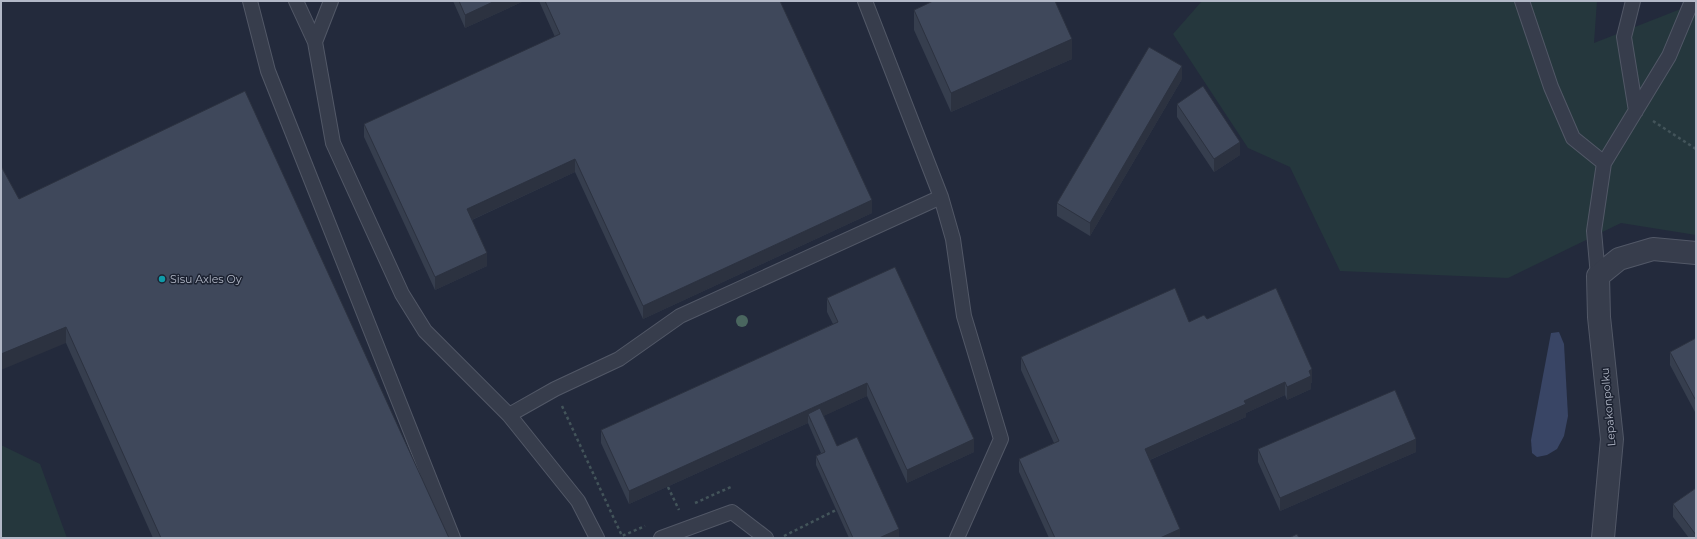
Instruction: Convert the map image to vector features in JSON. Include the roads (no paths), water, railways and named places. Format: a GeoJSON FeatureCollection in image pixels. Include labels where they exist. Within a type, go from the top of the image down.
{"type":"FeatureCollection","features":[{"type":"Feature","properties":{"kind":"street"},"geometry":{"type":"LineString","coordinates":[[1598,276],[1619,258],[1653,249],[1696,253]]}},
{"type":"Feature","properties":{"kind":"street","name":"Lepakonpolku"},"geometry":{"type":"LineString","coordinates":[[1598,276],[1598,317],[1612,439],[1603,538]]}},
{"type":"Feature","properties":{"kind":"lane"},"geometry":{"type":"LineString","coordinates":[[250,1],[268,71],[454,538]]}},
{"type":"Feature","properties":{"kind":"lane"},"geometry":{"type":"LineString","coordinates":[[296,1],[315,42],[333,143],[402,294],[425,331],[509,415],[578,501],[596,538]]}},
{"type":"Feature","properties":{"kind":"lane"},"geometry":{"type":"LineString","coordinates":[[315,42],[330,1]]}},
{"type":"Feature","properties":{"kind":"lane"},"geometry":{"type":"LineString","coordinates":[[865,1],[942,197],[953,239],[964,316],[1001,439],[957,538]]}},
{"type":"Feature","properties":{"kind":"lane"},"geometry":{"type":"LineString","coordinates":[[1522,1],[1551,87],[1573,138],[1604,163]]}},
{"type":"Feature","properties":{"kind":"lane"},"geometry":{"type":"LineString","coordinates":[[1633,1],[1624,38],[1636,111]]}},
{"type":"Feature","properties":{"kind":"lane"},"geometry":{"type":"LineString","coordinates":[[1598,276],[1594,231],[1604,163],[1669,56],[1692,1]]}},
{"type":"Feature","properties":{"kind":"lane"},"geometry":{"type":"LineString","coordinates":[[509,415],[555,389],[619,359],[680,316],[942,197]]}},
{"type":"Feature","properties":{"kind":"lane"},"geometry":{"type":"LineString","coordinates":[[662,538],[732,512],[766,538]]}},
{"type":"Feature","properties":{"kind":"water"},"geometry":{"type":"Polygon","coordinates":[[[1559,332],[1564,344],[1568,416],[1564,436],[1557,449],[1547,455],[1537,457],[1532,453],[1531,440],[1551,333],[1559,332]]]}},
{"type":"Feature","properties":{"kind":"place","name":"Sisu Axles Oy"},"geometry":{"type":"Point","coordinates":[162,279]}}]}
